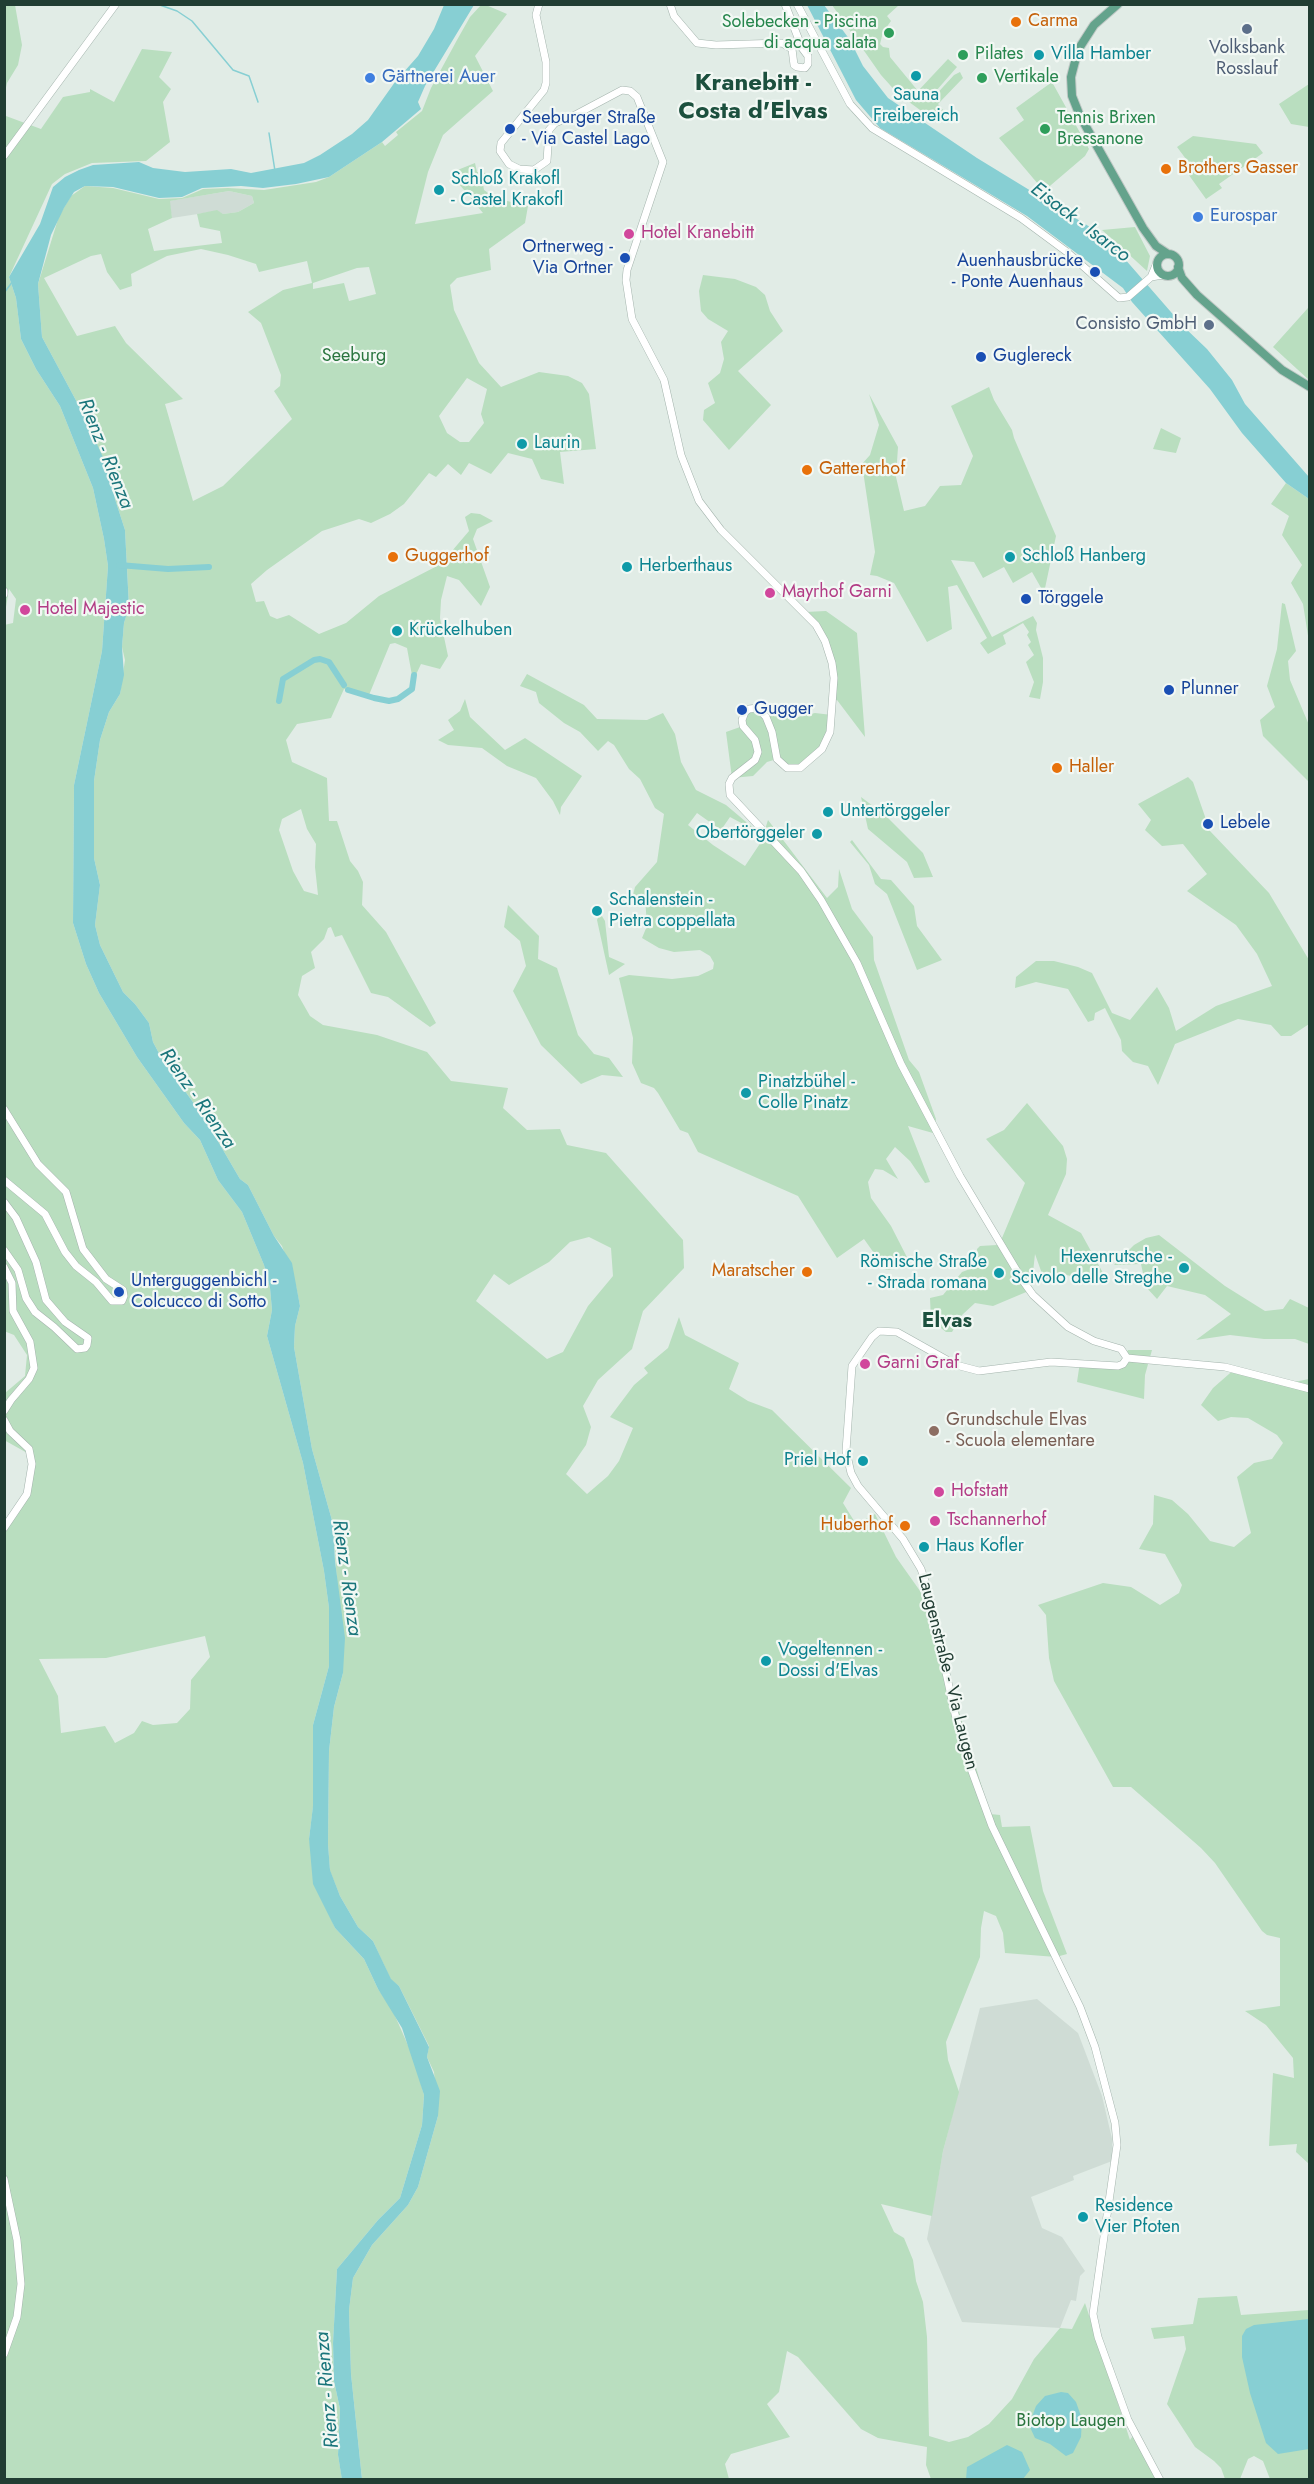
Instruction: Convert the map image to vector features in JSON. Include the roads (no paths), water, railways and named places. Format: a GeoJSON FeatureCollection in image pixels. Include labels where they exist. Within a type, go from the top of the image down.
{"type":"FeatureCollection","features":[{"type":"Feature","properties":{"kind":"main road"},"geometry":{"type":"LineString","coordinates":[[1118,4],[1094,25],[1084,40],[1072,69],[1071,86],[1078,112],[1143,228],[1156,246],[1176,258],[1182,278],[1197,295],[1282,370],[1310,387]]}},
{"type":"Feature","properties":{"kind":"main road"},"geometry":{"type":"LineString","coordinates":[[1143,228],[1157,264],[1166,275],[1197,295]]}},
{"type":"Feature","properties":{"kind":"main road"},"geometry":{"type":"LineString","coordinates":[[1157,264],[1162,255],[1168,254]]}},
{"type":"Feature","properties":{"kind":"main road"},"geometry":{"type":"LineString","coordinates":[[1166,275],[1174,274],[1178,267]]}},
{"type":"Feature","properties":{"kind":"street"},"geometry":{"type":"LineString","coordinates":[[4,156],[116,4]]}},
{"type":"Feature","properties":{"kind":"street"},"geometry":{"type":"LineString","coordinates":[[539,4],[536,15],[546,62],[546,83],[544,90],[501,143],[500,151],[509,164],[519,169],[534,170],[547,161],[549,130],[555,123],[622,90],[630,91],[637,97],[662,157],[663,167],[629,261],[626,280],[632,319],[664,380],[684,464],[695,494],[721,530],[811,619],[825,641],[832,663],[834,678],[830,732],[822,749],[800,768],[787,768],[777,759],[770,724],[763,711],[753,707],[743,715],[743,726],[755,740],[758,752],[755,760],[732,778],[729,784],[730,795],[774,840],[812,885],[857,963],[901,1064],[972,1196],[1033,1295],[1068,1327],[1094,1341],[1121,1349],[1126,1358],[1225,1367],[1310,1389]]}},
{"type":"Feature","properties":{"kind":"street"},"geometry":{"type":"LineString","coordinates":[[670,4],[674,16],[697,43],[716,45],[782,43],[792,49],[794,65],[797,68],[805,68],[808,64],[808,56],[801,48],[785,4]]}},
{"type":"Feature","properties":{"kind":"street"},"geometry":{"type":"LineString","coordinates":[[797,4],[838,84],[864,121],[887,138],[1021,218],[1067,252],[1119,298],[1128,297],[1149,278],[1157,264]]}},
{"type":"Feature","properties":{"kind":"street"},"geometry":{"type":"LineString","coordinates":[[1149,278],[1166,275]]}},
{"type":"Feature","properties":{"kind":"street"},"geometry":{"type":"LineString","coordinates":[[4,1109],[38,1164],[66,1192],[82,1249],[106,1279],[123,1290],[122,1300],[112,1301],[96,1282],[76,1266],[65,1252],[45,1214],[4,1180]]}},
{"type":"Feature","properties":{"kind":"street"},"geometry":{"type":"LineString","coordinates":[[4,1202],[16,1218],[36,1262],[46,1300],[65,1322],[88,1338],[89,1342],[85,1348],[77,1349],[35,1312],[26,1298],[18,1270],[4,1251]]}},
{"type":"Feature","properties":{"kind":"street"},"geometry":{"type":"LineString","coordinates":[[4,1267],[12,1283],[13,1311],[30,1342],[34,1368],[29,1379],[4,1411]]}},
{"type":"Feature","properties":{"kind":"street","name":"Laugenstraße - Via Laugen"},"geometry":{"type":"LineString","coordinates":[[1126,1358],[1124,1364],[1118,1366],[1051,1362],[979,1371],[956,1365],[897,1332],[879,1331],[872,1337],[852,1366],[846,1451],[851,1473],[858,1486],[903,1539],[921,1569],[928,1590],[955,1714],[970,1766],[992,1826],[1080,2007],[1095,2047],[1115,2123],[1117,2145],[1093,2314],[1098,2337],[1128,2420],[1160,2480]]}},
{"type":"Feature","properties":{"kind":"street"},"geometry":{"type":"LineString","coordinates":[[4,1420],[10,1431],[29,1449],[32,1464],[27,1494],[4,1528]]}},
{"type":"Feature","properties":{"kind":"street"},"geometry":{"type":"LineString","coordinates":[[4,2180],[17,2240],[21,2284],[16,2317],[4,2354]]}},
{"type":"Feature","properties":{"kind":"water"},"geometry":{"type":"Polygon","coordinates":[[[444,5],[474,5],[425,86],[418,102],[421,109],[382,142],[329,177],[296,184],[263,188],[241,186],[202,188],[182,197],[159,198],[113,187],[85,186],[74,192],[51,235],[38,284],[42,337],[79,406],[110,472],[115,499],[125,530],[129,607],[124,623],[122,647],[124,675],[120,694],[109,712],[100,740],[94,781],[94,858],[100,885],[95,925],[100,945],[123,992],[149,1023],[153,1042],[162,1059],[205,1119],[240,1179],[248,1185],[274,1236],[292,1263],[300,1306],[295,1326],[294,1347],[312,1449],[333,1524],[335,1561],[345,1638],[343,1673],[334,1707],[329,1751],[330,1870],[340,1896],[358,1927],[373,1941],[391,1979],[399,1986],[429,2047],[427,2057],[440,2091],[438,2116],[418,2187],[408,2205],[372,2245],[353,2278],[349,2310],[351,2374],[362,2479],[342,2480],[338,2455],[340,2409],[334,2381],[333,2343],[337,2269],[378,2220],[400,2198],[422,2125],[424,2095],[402,2028],[378,1989],[364,1959],[335,1928],[313,1884],[309,1839],[313,1806],[313,1725],[329,1666],[329,1608],[303,1463],[267,1336],[272,1310],[270,1288],[264,1265],[242,1212],[218,1180],[200,1140],[184,1123],[137,1057],[99,993],[86,964],[73,923],[74,785],[102,651],[108,566],[93,488],[60,406],[36,369],[21,339],[16,298],[9,277],[40,224],[53,187],[65,177],[79,170],[93,165],[139,162],[153,168],[185,172],[231,169],[251,173],[304,163],[320,155],[352,134],[368,120],[395,82],[418,56],[434,29],[444,5]]]}},
{"type":"Feature","properties":{"kind":"water","name":"Eisack - Isarco"},"geometry":{"type":"Polygon","coordinates":[[[807,5],[824,5],[850,40],[863,66],[888,98],[977,158],[1090,227],[1117,250],[1184,327],[1207,349],[1232,380],[1245,404],[1309,477],[1309,499],[1286,483],[1242,433],[1210,389],[1132,302],[1123,288],[1027,216],[880,128],[856,100],[807,5]]]}},
{"type":"Feature","properties":{"kind":"water"},"geometry":{"type":"Polygon","coordinates":[[[1309,2319],[1309,2449],[1278,2454],[1266,2443],[1250,2393],[1242,2357],[1242,2336],[1246,2329],[1254,2325],[1309,2319]]]}},
{"type":"Feature","properties":{"kind":"water"},"geometry":{"type":"Polygon","coordinates":[[[1061,2392],[1068,2393],[1076,2402],[1082,2419],[1081,2437],[1073,2453],[1066,2456],[1050,2444],[1035,2438],[1029,2425],[1036,2406],[1045,2396],[1061,2392]]]}},
{"type":"Feature","properties":{"kind":"water"},"geometry":{"type":"Polygon","coordinates":[[[1007,2445],[1022,2452],[1030,2470],[1023,2479],[966,2479],[967,2467],[1007,2445]]]}},
{"type":"Feature","properties":{"kind":"waterway"},"geometry":{"type":"LineString","coordinates":[[157,4],[177,11],[192,21],[233,70],[249,76],[258,102]]}},
{"type":"Feature","properties":{"kind":"waterway"},"geometry":{"type":"LineString","coordinates":[[269,133],[275,171]]}},
{"type":"Feature","properties":{"kind":"waterway"},"geometry":{"type":"LineString","coordinates":[[4,293],[13,281]]}},
{"type":"Feature","properties":{"kind":"waterway"},"geometry":{"type":"LineString","coordinates":[[119,565],[168,569],[209,567]]}},
{"type":"Feature","properties":{"kind":"waterway"},"geometry":{"type":"LineString","coordinates":[[279,701],[283,679],[314,660],[329,662],[344,685]]}},
{"type":"Feature","properties":{"kind":"waterway"},"geometry":{"type":"LineString","coordinates":[[348,690],[389,701],[398,699],[412,689],[414,675]]}},
{"type":"Feature","properties":{"kind":"place","name":"Carma"},"geometry":{"type":"Point","coordinates":[1016,22]}},
{"type":"Feature","properties":{"kind":"place","name":"Volksbank Rosslauf"},"geometry":{"type":"Point","coordinates":[1247,29]}},
{"type":"Feature","properties":{"kind":"place","name":"Solebecken - Piscina di acqua salata"},"geometry":{"type":"Point","coordinates":[889,33]}},
{"type":"Feature","properties":{"kind":"place","name":"Pilates"},"geometry":{"type":"Point","coordinates":[963,55]}},
{"type":"Feature","properties":{"kind":"place","name":"Villa Hamber"},"geometry":{"type":"Point","coordinates":[1039,55]}},
{"type":"Feature","properties":{"kind":"place","name":"Sauna Freibereich"},"geometry":{"type":"Point","coordinates":[916,76]}},
{"type":"Feature","properties":{"kind":"place","name":"Gärtnerei Auer"},"geometry":{"type":"Point","coordinates":[370,78]}},
{"type":"Feature","properties":{"kind":"place","name":"Vertikale"},"geometry":{"type":"Point","coordinates":[982,78]}},
{"type":"Feature","properties":{"kind":"place","name":"Seeburger Straße - Via Castel Lago"},"geometry":{"type":"Point","coordinates":[510,129]}},
{"type":"Feature","properties":{"kind":"place","name":"Tennis Brixen Bressanone"},"geometry":{"type":"Point","coordinates":[1045,129]}},
{"type":"Feature","properties":{"kind":"place","name":"Brothers Gasser"},"geometry":{"type":"Point","coordinates":[1166,169]}},
{"type":"Feature","properties":{"kind":"place","name":"Schloß Krakofl - Castel Krakofl"},"geometry":{"type":"Point","coordinates":[439,190]}},
{"type":"Feature","properties":{"kind":"place","name":"Eurospar"},"geometry":{"type":"Point","coordinates":[1198,217]}},
{"type":"Feature","properties":{"kind":"place","name":"Hotel Kranebitt"},"geometry":{"type":"Point","coordinates":[629,234]}},
{"type":"Feature","properties":{"kind":"place","name":"Ortnerweg - Via Ortner"},"geometry":{"type":"Point","coordinates":[625,258]}},
{"type":"Feature","properties":{"kind":"place","name":"Auenhausbrücke - Ponte Auenhaus"},"geometry":{"type":"Point","coordinates":[1095,272]}},
{"type":"Feature","properties":{"kind":"place","name":"Consisto GmbH"},"geometry":{"type":"Point","coordinates":[1209,325]}},
{"type":"Feature","properties":{"kind":"place","name":"Guglereck"},"geometry":{"type":"Point","coordinates":[981,357]}},
{"type":"Feature","properties":{"kind":"place","name":"Laurin"},"geometry":{"type":"Point","coordinates":[522,444]}},
{"type":"Feature","properties":{"kind":"place","name":"Gattererhof"},"geometry":{"type":"Point","coordinates":[807,470]}},
{"type":"Feature","properties":{"kind":"place","name":"Guggerhof"},"geometry":{"type":"Point","coordinates":[393,557]}},
{"type":"Feature","properties":{"kind":"place","name":"Schloß Hanberg"},"geometry":{"type":"Point","coordinates":[1010,557]}},
{"type":"Feature","properties":{"kind":"place","name":"Herberthaus"},"geometry":{"type":"Point","coordinates":[627,567]}},
{"type":"Feature","properties":{"kind":"place","name":"Mayrhof Garni"},"geometry":{"type":"Point","coordinates":[770,593]}},
{"type":"Feature","properties":{"kind":"place","name":"Törggele"},"geometry":{"type":"Point","coordinates":[1026,599]}},
{"type":"Feature","properties":{"kind":"place","name":"Hotel Majestic"},"geometry":{"type":"Point","coordinates":[25,610]}},
{"type":"Feature","properties":{"kind":"place","name":"Krückelhuben"},"geometry":{"type":"Point","coordinates":[397,631]}},
{"type":"Feature","properties":{"kind":"place","name":"Plunner"},"geometry":{"type":"Point","coordinates":[1169,690]}},
{"type":"Feature","properties":{"kind":"place","name":"Gugger"},"geometry":{"type":"Point","coordinates":[742,710]}},
{"type":"Feature","properties":{"kind":"place","name":"Haller"},"geometry":{"type":"Point","coordinates":[1057,768]}},
{"type":"Feature","properties":{"kind":"place","name":"Untertörggeler"},"geometry":{"type":"Point","coordinates":[828,812]}},
{"type":"Feature","properties":{"kind":"place","name":"Lebele"},"geometry":{"type":"Point","coordinates":[1208,824]}},
{"type":"Feature","properties":{"kind":"place","name":"Obertörggeler"},"geometry":{"type":"Point","coordinates":[817,834]}},
{"type":"Feature","properties":{"kind":"place","name":"Schalenstein - Pietra coppellata"},"geometry":{"type":"Point","coordinates":[597,911]}},
{"type":"Feature","properties":{"kind":"place","name":"Pinatzbühel - Colle Pinatz"},"geometry":{"type":"Point","coordinates":[746,1093]}},
{"type":"Feature","properties":{"kind":"place","name":"Hexenrutsche - Scivolo delle Streghe"},"geometry":{"type":"Point","coordinates":[1184,1268]}},
{"type":"Feature","properties":{"kind":"place","name":"Maratscher"},"geometry":{"type":"Point","coordinates":[807,1272]}},
{"type":"Feature","properties":{"kind":"place","name":"Römische Straße - Strada romana"},"geometry":{"type":"Point","coordinates":[999,1273]}},
{"type":"Feature","properties":{"kind":"place","name":"Unterguggenbichl - Colcucco di Sotto"},"geometry":{"type":"Point","coordinates":[119,1292]}},
{"type":"Feature","properties":{"kind":"place","name":"Garni Graf"},"geometry":{"type":"Point","coordinates":[865,1364]}},
{"type":"Feature","properties":{"kind":"place","name":"Grundschule Elvas - Scuola elementare"},"geometry":{"type":"Point","coordinates":[934,1431]}},
{"type":"Feature","properties":{"kind":"place","name":"Priel Hof"},"geometry":{"type":"Point","coordinates":[863,1461]}},
{"type":"Feature","properties":{"kind":"place","name":"Hofstatt"},"geometry":{"type":"Point","coordinates":[939,1492]}},
{"type":"Feature","properties":{"kind":"place","name":"Tschannerhof"},"geometry":{"type":"Point","coordinates":[935,1521]}},
{"type":"Feature","properties":{"kind":"place","name":"Huberhof"},"geometry":{"type":"Point","coordinates":[905,1526]}},
{"type":"Feature","properties":{"kind":"place","name":"Haus Kofler"},"geometry":{"type":"Point","coordinates":[924,1547]}},
{"type":"Feature","properties":{"kind":"place","name":"Vogeltennen - Dossi d'Elvas"},"geometry":{"type":"Point","coordinates":[766,1661]}},
{"type":"Feature","properties":{"kind":"place","name":"Residence Vier Pfoten"},"geometry":{"type":"Point","coordinates":[1083,2217]}},
{"type":"Feature","properties":{"kind":"district","name":"Kranebitt - Costa d'Elvas"},"geometry":{"type":"Point","coordinates":[753,98]}},
{"type":"Feature","properties":{"kind":"district","name":"Elvas"},"geometry":{"type":"Point","coordinates":[947,1322]}},
{"type":"Feature","properties":{"kind":"park label","name":"Seeburg"},"geometry":{"type":"Point","coordinates":[354,357]}},
{"type":"Feature","properties":{"kind":"park label","name":"Biotop Laugen"},"geometry":{"type":"Point","coordinates":[1071,2422]}},
{"type":"Feature","properties":{"kind":"water label","name":"Rienz - Rienza"},"geometry":{"type":"Point","coordinates":[105,454]}},
{"type":"Feature","properties":{"kind":"water label","name":"Rienz - Rienza"},"geometry":{"type":"Point","coordinates":[197,1099]}},
{"type":"Feature","properties":{"kind":"water label","name":"Rienz - Rienza"},"geometry":{"type":"Point","coordinates":[346,1578]}},
{"type":"Feature","properties":{"kind":"water label","name":"Rienz - Rienza"},"geometry":{"type":"Point","coordinates":[328,2390]}}]}
